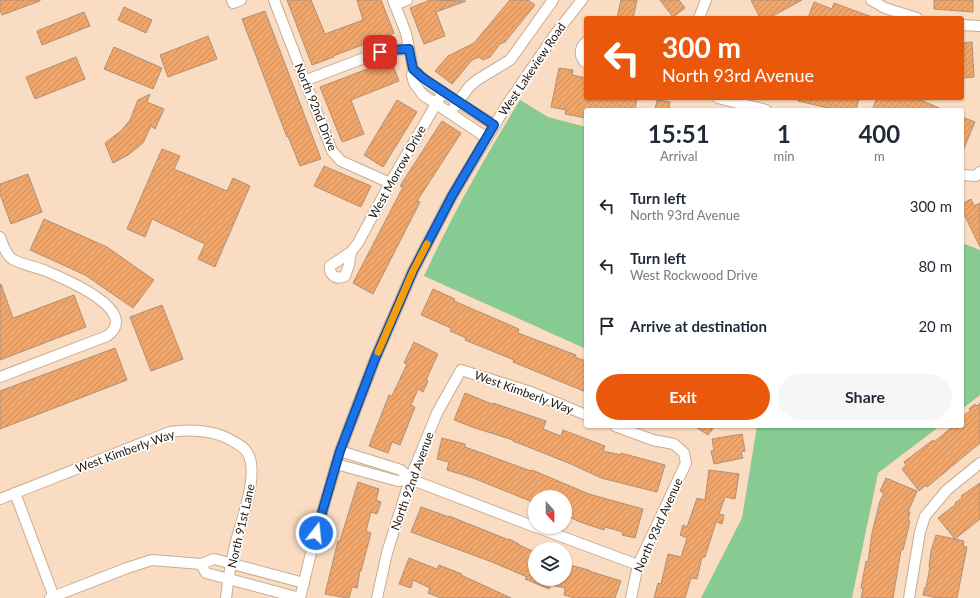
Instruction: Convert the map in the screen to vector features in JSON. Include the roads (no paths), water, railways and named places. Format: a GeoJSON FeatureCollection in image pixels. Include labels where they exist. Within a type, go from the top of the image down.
{"type":"FeatureCollection","features":[{"type":"Feature","properties":{"kind":"street","name":"North 92nd Drive"},"geometry":{"type":"LineString","coordinates":[[274,0],[332,152],[341,161],[390,183]]}},
{"type":"Feature","properties":{"kind":"street"},"geometry":{"type":"LineString","coordinates":[[407,0],[394,3],[406,33],[413,69],[412,75],[418,90],[423,95],[487,138]]}},
{"type":"Feature","properties":{"kind":"street"},"geometry":{"type":"LineString","coordinates":[[450,113],[469,86],[510,60],[552,0]]}},
{"type":"Feature","properties":{"kind":"street","name":"West Lakeview Road"},"geometry":{"type":"LineString","coordinates":[[300,598],[316,533],[340,451],[375,359],[413,271],[452,196],[494,125],[526,76],[582,0]]}},
{"type":"Feature","properties":{"kind":"street"},"geometry":{"type":"LineString","coordinates":[[700,16],[706,0]]}},
{"type":"Feature","properties":{"kind":"street"},"geometry":{"type":"LineString","coordinates":[[870,0],[885,8],[911,16]]}},
{"type":"Feature","properties":{"kind":"street"},"geometry":{"type":"LineString","coordinates":[[964,25],[980,26]]}},
{"type":"Feature","properties":{"kind":"street"},"geometry":{"type":"LineString","coordinates":[[584,44],[580,54],[584,60]]}},
{"type":"Feature","properties":{"kind":"street"},"geometry":{"type":"LineString","coordinates":[[304,81],[380,52],[409,49]]}},
{"type":"Feature","properties":{"kind":"street"},"geometry":{"type":"LineString","coordinates":[[413,69],[428,83],[494,125]]}},
{"type":"Feature","properties":{"kind":"street","name":"West Morrow Drive"},"geometry":{"type":"LineString","coordinates":[[351,252],[358,243],[390,183],[443,92]]}},
{"type":"Feature","properties":{"kind":"street"},"geometry":{"type":"LineString","coordinates":[[726,100],[758,108]]}},
{"type":"Feature","properties":{"kind":"street"},"geometry":{"type":"LineString","coordinates":[[964,175],[978,174]]}},
{"type":"Feature","properties":{"kind":"street"},"geometry":{"type":"LineString","coordinates":[[0,237],[8,255],[14,260],[47,271],[90,293],[106,304],[112,310],[116,327],[113,332],[107,336],[0,377]]}},
{"type":"Feature","properties":{"kind":"street","name":"West Kimberly Way"},"geometry":{"type":"LineString","coordinates":[[461,370],[531,392],[584,414]]}},
{"type":"Feature","properties":{"kind":"street","name":"North 92nd Avenue"},"geometry":{"type":"LineString","coordinates":[[377,598],[387,553],[410,479],[437,413],[461,370]]}},
{"type":"Feature","properties":{"kind":"street","name":"North 93rd Avenue"},"geometry":{"type":"LineString","coordinates":[[620,428],[653,440],[674,444],[684,453],[686,462],[638,565],[631,598]]}},
{"type":"Feature","properties":{"kind":"street","name":"West Kimberly Way"},"geometry":{"type":"LineString","coordinates":[[0,499],[170,432],[185,430],[224,436],[242,446],[248,453]]}},
{"type":"Feature","properties":{"kind":"street"},"geometry":{"type":"LineString","coordinates":[[340,451],[400,470],[410,479],[528,524]]}},
{"type":"Feature","properties":{"kind":"street","name":"North 91st Lane"},"geometry":{"type":"LineString","coordinates":[[226,598],[233,551],[252,478],[252,464],[248,453]]}},
{"type":"Feature","properties":{"kind":"street"},"geometry":{"type":"LineString","coordinates":[[336,464],[398,481],[410,479]]}},
{"type":"Feature","properties":{"kind":"street"},"geometry":{"type":"LineString","coordinates":[[910,598],[920,532],[925,516],[947,490],[980,464]]}},
{"type":"Feature","properties":{"kind":"street"},"geometry":{"type":"LineString","coordinates":[[15,493],[52,597],[152,560],[201,564],[214,559],[304,583]]}},
{"type":"Feature","properties":{"kind":"street"},"geometry":{"type":"LineString","coordinates":[[555,534],[638,565]]}},
{"type":"Feature","properties":{"kind":"street"},"geometry":{"type":"LineString","coordinates":[[201,564],[206,573],[300,598]]}}]}
